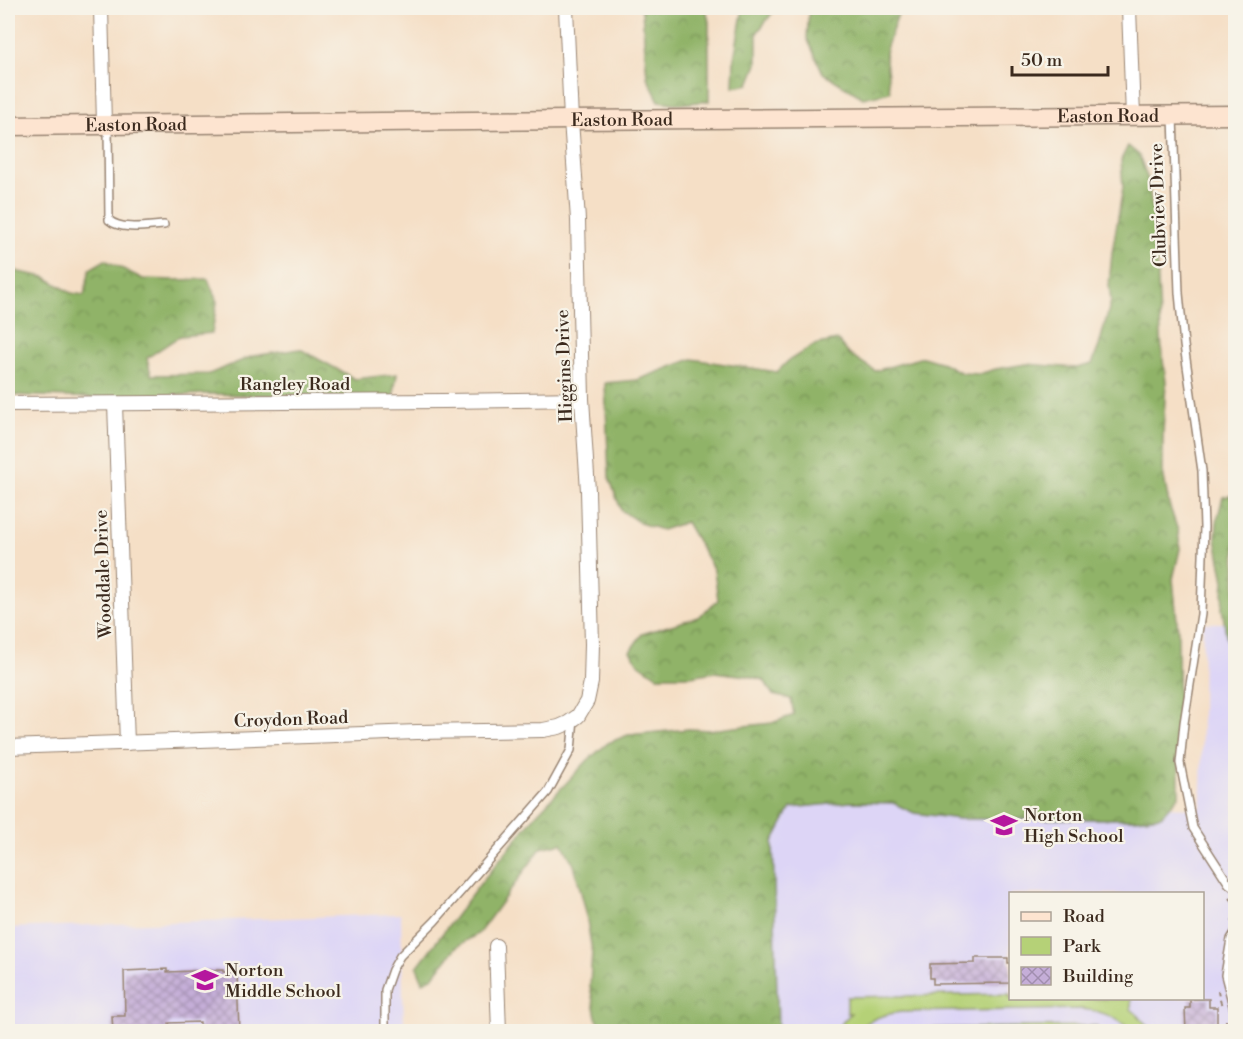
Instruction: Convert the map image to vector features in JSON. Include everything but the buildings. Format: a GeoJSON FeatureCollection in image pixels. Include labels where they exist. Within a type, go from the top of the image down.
{"type":"FeatureCollection","features":[{"type":"Feature","properties":{"kind":"street"},"geometry":{"type":"LineString","coordinates":[[101,8],[106,124]]}},
{"type":"Feature","properties":{"kind":"street","name":"Higgins Drive"},"geometry":{"type":"LineString","coordinates":[[566,8],[578,220],[582,399],[592,644],[591,682],[587,701],[574,719]]}},
{"type":"Feature","properties":{"kind":"street"},"geometry":{"type":"LineString","coordinates":[[1129,8],[1133,117]]}},
{"type":"Feature","properties":{"kind":"street","name":"Easton Road"},"geometry":{"type":"LineString","coordinates":[[8,126],[1236,115]]}},
{"type":"Feature","properties":{"kind":"street","name":"Rangley Road"},"geometry":{"type":"LineString","coordinates":[[8,404],[582,399]]}},
{"type":"Feature","properties":{"kind":"street","name":"Wooddale Drive"},"geometry":{"type":"LineString","coordinates":[[115,404],[127,743]]}},
{"type":"Feature","properties":{"kind":"street","name":"Croydon Road"},"geometry":{"type":"LineString","coordinates":[[8,747],[407,732],[543,730],[559,727],[574,719]]}},
{"type":"Feature","properties":{"kind":"street"},"geometry":{"type":"LineString","coordinates":[[496,946],[499,1032]]}},
{"type":"Feature","properties":{"kind":"lane","name":"Clubview Drive"},"geometry":{"type":"LineString","coordinates":[[1173,116],[1179,293],[1203,471],[1204,527],[1201,614],[1180,763],[1193,828],[1229,884],[1236,889]]}},
{"type":"Feature","properties":{"kind":"lane"},"geometry":{"type":"LineString","coordinates":[[106,124],[109,220],[121,226],[164,225]]}},
{"type":"Feature","properties":{"kind":"lane"},"geometry":{"type":"LineString","coordinates":[[385,1032],[385,990],[400,956],[449,906],[548,792],[571,750],[574,719]]}},
{"type":"Feature","properties":{"kind":"lane"},"geometry":{"type":"LineString","coordinates":[[1236,931],[1231,939],[1225,975],[1236,1017]]}},
{"type":"Feature","properties":{"kind":"path"},"geometry":{"type":"LineString","coordinates":[[1226,893],[1236,905]]}},
{"type":"Feature","properties":{"kind":"path"},"geometry":{"type":"LineString","coordinates":[[1228,1030],[1236,1029]]}},
{"type":"Feature","properties":{"kind":"shaded area","name":"Norton High School"},"geometry":{"type":"Polygon","coordinates":[[[1203,623],[1235,623],[1235,1031],[778,1031],[772,800],[1201,808],[1203,623]]]}},
{"type":"Feature","properties":{"kind":"shaded area","name":"Norton Middle School"},"geometry":{"type":"Polygon","coordinates":[[[401,914],[404,1031],[8,1031],[8,928],[401,914]]]}},
{"type":"Feature","properties":{"kind":"green space"},"geometry":{"type":"Polygon","coordinates":[[[641,8],[706,8],[709,22],[709,101],[680,104],[659,101],[647,77],[641,8]]]}},
{"type":"Feature","properties":{"kind":"green space"},"geometry":{"type":"Polygon","coordinates":[[[743,8],[776,8],[757,33],[757,64],[749,84],[733,87],[734,59],[743,8]]]}},
{"type":"Feature","properties":{"kind":"green space"},"geometry":{"type":"Polygon","coordinates":[[[809,8],[900,8],[885,52],[890,92],[863,98],[823,73],[807,38],[809,8]]]}},
{"type":"Feature","properties":{"kind":"green space"},"geometry":{"type":"Polygon","coordinates":[[[1128,146],[1139,155],[1148,180],[1155,229],[1162,353],[1166,382],[1163,472],[1169,504],[1178,531],[1180,549],[1173,579],[1178,631],[1179,796],[1161,816],[1136,819],[959,819],[914,813],[893,803],[851,802],[791,808],[773,842],[778,1031],[603,1031],[596,1017],[590,986],[592,951],[585,908],[574,865],[562,843],[541,848],[479,933],[456,947],[432,978],[423,982],[417,967],[480,884],[535,816],[588,760],[608,743],[628,735],[689,729],[710,730],[772,723],[794,715],[791,699],[773,695],[764,680],[714,672],[691,676],[657,676],[638,663],[630,651],[642,634],[698,617],[718,600],[714,570],[686,522],[662,530],[640,523],[621,510],[609,477],[605,383],[637,380],[692,359],[777,372],[788,361],[814,345],[837,340],[849,354],[875,371],[923,357],[943,363],[962,373],[979,374],[1026,364],[1077,368],[1092,364],[1111,301],[1109,285],[1112,253],[1123,187],[1121,160],[1128,146]]]}},
{"type":"Feature","properties":{"kind":"green space"},"geometry":{"type":"Polygon","coordinates":[[[105,260],[143,279],[208,279],[217,302],[212,333],[180,336],[147,358],[151,375],[209,374],[253,356],[300,349],[355,379],[397,374],[393,398],[209,394],[100,398],[8,395],[8,267],[19,272],[45,277],[71,293],[84,295],[90,269],[105,260]]]}},
{"type":"Feature","properties":{"kind":"green space"},"geometry":{"type":"Polygon","coordinates":[[[1236,495],[1235,646],[1227,640],[1222,608],[1224,581],[1216,539],[1217,520],[1223,497],[1236,495]]]}},
{"type":"Feature","properties":{"kind":"green space"},"geometry":{"type":"Polygon","coordinates":[[[1009,994],[1009,1000],[1131,1000],[1131,1009],[1151,1031],[1131,1031],[1121,1022],[1109,1016],[1082,1009],[901,1012],[877,1018],[856,1031],[835,1031],[851,1013],[847,1013],[847,997],[1009,994]]]}},
{"type":"Feature","properties":{"kind":"green space"},"geometry":{"type":"Polygon","coordinates":[[[1097,1026],[1097,1032],[887,1031],[887,1029],[1097,1026]]]}},
{"type":"Feature","properties":{"kind":"place","name":"Norton High School"},"geometry":{"type":"Point","coordinates":[1004,825]}},
{"type":"Feature","properties":{"kind":"place","name":"Norton Middle School"},"geometry":{"type":"Point","coordinates":[205,980]}}]}
